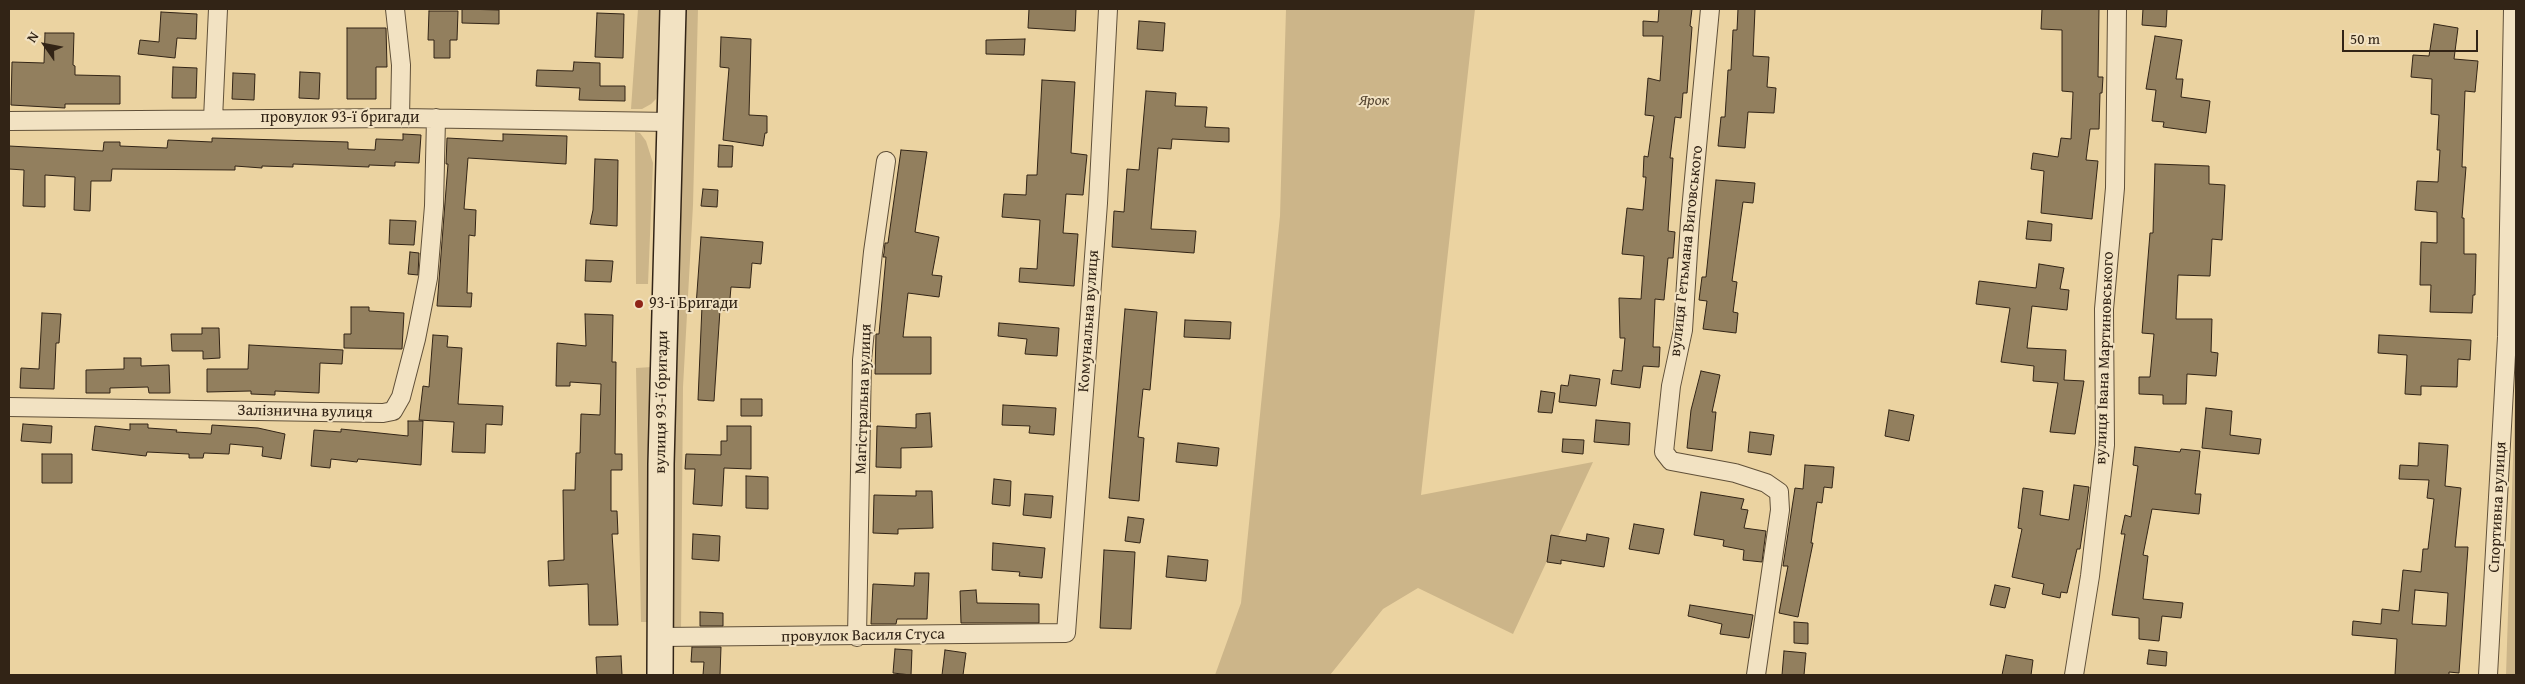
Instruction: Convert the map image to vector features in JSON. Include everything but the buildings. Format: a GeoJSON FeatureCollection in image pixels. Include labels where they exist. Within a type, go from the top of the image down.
{"type":"FeatureCollection","features":[{"type":"Feature","properties":{"kind":"main road","name":"вулиця 93-ї бригади"},"geometry":{"type":"LineString","coordinates":[[660,675],[661,464],[674,9]]}},
{"type":"Feature","properties":{"kind":"street"},"geometry":{"type":"LineString","coordinates":[[213,119],[218,9]]}},
{"type":"Feature","properties":{"kind":"street"},"geometry":{"type":"LineString","coordinates":[[395,9],[401,65],[400,118]]}},
{"type":"Feature","properties":{"kind":"street","name":"Комунальна вулиця"},"geometry":{"type":"LineString","coordinates":[[1066,633],[1097,213],[1108,9]]}},
{"type":"Feature","properties":{"kind":"street","name":"вулиця Гетьмана Виговського"},"geometry":{"type":"LineString","coordinates":[[1710,9],[1690,221],[1683,330],[1672,386],[1664,452],[1671,461],[1735,473],[1766,483],[1779,492],[1780,510],[1756,675]]}},
{"type":"Feature","properties":{"kind":"street","name":"вулиця Івана Мартиновського"},"geometry":{"type":"LineString","coordinates":[[2074,675],[2090,576],[2105,445],[2103,334],[2115,188],[2117,9]]}},
{"type":"Feature","properties":{"kind":"street","name":"Спортивна вулиця"},"geometry":{"type":"LineString","coordinates":[[2488,675],[2507,337],[2513,9]]}},
{"type":"Feature","properties":{"kind":"street","name":"провулок 93-ї бригади"},"geometry":{"type":"LineString","coordinates":[[9,122],[400,118],[671,122]]}},
{"type":"Feature","properties":{"kind":"street","name":"Залізнична вулиця"},"geometry":{"type":"LineString","coordinates":[[9,407],[383,413],[393,411],[401,397],[416,339],[428,278],[434,206],[436,118]]}},
{"type":"Feature","properties":{"kind":"street","name":"Магістральна вулиця"},"geometry":{"type":"LineString","coordinates":[[857,637],[862,360],[873,252],[886,161]]}},
{"type":"Feature","properties":{"kind":"street","name":"провулок Василя Стуса"},"geometry":{"type":"LineString","coordinates":[[660,638],[1066,633]]}},
{"type":"Feature","properties":{"kind":"green space"},"geometry":{"type":"Polygon","coordinates":[[[638,9],[660,9],[658,84],[656,99],[651,104],[642,109],[631,109],[638,9]]]}},
{"type":"Feature","properties":{"kind":"green space"},"geometry":{"type":"Polygon","coordinates":[[[681,9],[698,9],[693,205],[683,387],[681,632],[666,630],[681,9]]]}},
{"type":"Feature","properties":{"kind":"green space","name":"Ярок"},"geometry":{"type":"Polygon","coordinates":[[[1286,9],[1475,9],[1421,495],[1593,462],[1513,634],[1418,588],[1383,609],[1330,675],[1215,675],[1241,603],[1280,216],[1286,9]]]}},
{"type":"Feature","properties":{"kind":"green space"},"geometry":{"type":"Polygon","coordinates":[[[635,132],[640,133],[646,141],[653,163],[648,284],[636,284],[635,132]]]}},
{"type":"Feature","properties":{"kind":"green space"},"geometry":{"type":"Polygon","coordinates":[[[2516,366],[2516,675],[2506,675],[2516,366]]]}},
{"type":"Feature","properties":{"kind":"green space"},"geometry":{"type":"Polygon","coordinates":[[[652,367],[653,622],[641,622],[636,368],[652,367]]]}},
{"type":"Feature","properties":{"kind":"place","name":"93-ї Бригади"},"geometry":{"type":"Point","coordinates":[639,304]}}]}
